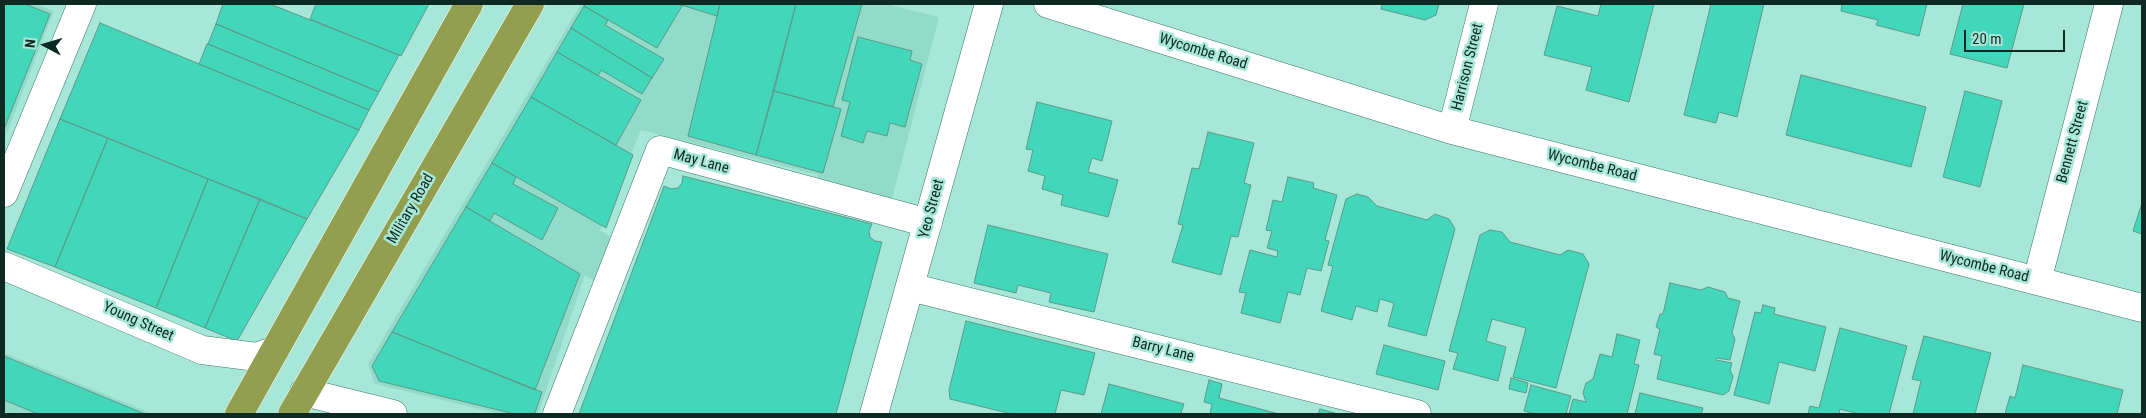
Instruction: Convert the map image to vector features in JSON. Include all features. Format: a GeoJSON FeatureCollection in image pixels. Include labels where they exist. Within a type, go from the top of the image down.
{"type":"FeatureCollection","features":[{"type":"Feature","properties":{"kind":"highway"},"geometry":{"type":"LineString","coordinates":[[239,414],[469,4]]}},
{"type":"Feature","properties":{"kind":"highway","name":"Military Road"},"geometry":{"type":"LineString","coordinates":[[298,403],[530,4]]}},
{"type":"Feature","properties":{"kind":"street"},"geometry":{"type":"LineString","coordinates":[[4,193],[84,4]]}},
{"type":"Feature","properties":{"kind":"street","name":"Yeo Street"},"geometry":{"type":"LineString","coordinates":[[874,414],[989,4]]}},
{"type":"Feature","properties":{"kind":"street","name":"Wycombe Road"},"geometry":{"type":"LineString","coordinates":[[1048,4],[1452,130],[2142,308]]}},
{"type":"Feature","properties":{"kind":"street","name":"Harrison Street"},"geometry":{"type":"LineString","coordinates":[[1452,130],[1484,4]]}},
{"type":"Feature","properties":{"kind":"street","name":"Bennett Street"},"geometry":{"type":"LineString","coordinates":[[2037,280],[2109,4]]}},
{"type":"Feature","properties":{"kind":"street","name":"May Lane"},"geometry":{"type":"LineString","coordinates":[[557,414],[660,150],[928,223]]}},
{"type":"Feature","properties":{"kind":"street","name":"Young Street"},"geometry":{"type":"LineString","coordinates":[[4,266],[202,350],[257,357],[275,350]]}},
{"type":"Feature","properties":{"kind":"street","name":"Barry Lane"},"geometry":{"type":"LineString","coordinates":[[910,287],[1416,414]]}},
{"type":"Feature","properties":{"kind":"street"},"geometry":{"type":"LineString","coordinates":[[298,403],[393,414]]}},
{"type":"Feature","properties":{"kind":"shaded area"},"geometry":{"type":"Polygon","coordinates":[[[4,4],[36,4],[54,11],[4,140],[4,4]]]}},
{"type":"Feature","properties":{"kind":"shaded area"},"geometry":{"type":"Polygon","coordinates":[[[581,4],[886,4],[939,17],[892,199],[817,179],[818,175],[641,130],[600,230],[612,238],[596,282],[585,275],[538,414],[501,414],[375,384],[368,364],[581,4]]]}},
{"type":"Feature","properties":{"kind":"shaded area"},"geometry":{"type":"Polygon","coordinates":[[[4,353],[153,414],[4,414],[4,353]]]}},
{"type":"Feature","properties":{"kind":"building"},"geometry":{"type":"Polygon","coordinates":[[[4,4],[25,4],[50,14],[4,129],[4,4]]]}},
{"type":"Feature","properties":{"kind":"building"},"geometry":{"type":"Polygon","coordinates":[[[223,4],[270,4],[399,55],[379,92],[216,24],[223,4]]]}},
{"type":"Feature","properties":{"kind":"building"},"geometry":{"type":"Polygon","coordinates":[[[316,4],[429,4],[401,56],[310,19],[316,4]]]}},
{"type":"Feature","properties":{"kind":"building"},"geometry":{"type":"Polygon","coordinates":[[[586,4],[678,4],[682,6],[657,48],[584,6],[586,4]]]}},
{"type":"Feature","properties":{"kind":"building"},"geometry":{"type":"Polygon","coordinates":[[[678,4],[720,4],[717,16],[678,4]]]}},
{"type":"Feature","properties":{"kind":"building"},"geometry":{"type":"Polygon","coordinates":[[[720,4],[796,4],[756,155],[688,136],[720,4]]]}},
{"type":"Feature","properties":{"kind":"building"},"geometry":{"type":"Polygon","coordinates":[[[796,4],[862,4],[833,107],[774,91],[796,4]]]}},
{"type":"Feature","properties":{"kind":"building"},"geometry":{"type":"Polygon","coordinates":[[[1382,4],[1439,4],[1436,15],[1425,20],[1381,9],[1382,4]]]}},
{"type":"Feature","properties":{"kind":"building"},"geometry":{"type":"Polygon","coordinates":[[[1601,4],[1654,4],[1629,102],[1586,90],[1592,67],[1544,55],[1557,6],[1598,16],[1601,4]]]}},
{"type":"Feature","properties":{"kind":"building"},"geometry":{"type":"Polygon","coordinates":[[[1711,4],[1764,4],[1737,117],[1719,112],[1716,123],[1684,115],[1711,4]]]}},
{"type":"Feature","properties":{"kind":"building"},"geometry":{"type":"Polygon","coordinates":[[[1842,4],[1927,4],[1919,36],[1876,25],[1878,20],[1841,11],[1842,4]]]}},
{"type":"Feature","properties":{"kind":"building"},"geometry":{"type":"Polygon","coordinates":[[[1963,4],[2024,4],[2007,68],[1950,54],[1963,4]]]}},
{"type":"Feature","properties":{"kind":"building"},"geometry":{"type":"Polygon","coordinates":[[[584,6],[608,20],[605,25],[664,59],[652,78],[571,28],[584,6]]]}},
{"type":"Feature","properties":{"kind":"building"},"geometry":{"type":"Polygon","coordinates":[[[100,23],[359,130],[307,219],[60,119],[100,23]]]}},
{"type":"Feature","properties":{"kind":"building"},"geometry":{"type":"Polygon","coordinates":[[[216,24],[379,92],[369,110],[208,44],[216,24]]]}},
{"type":"Feature","properties":{"kind":"building"},"geometry":{"type":"Polygon","coordinates":[[[571,28],[652,78],[642,94],[601,70],[598,76],[557,52],[571,28]]]}},
{"type":"Feature","properties":{"kind":"building"},"geometry":{"type":"Polygon","coordinates":[[[858,37],[912,51],[910,60],[922,64],[905,127],[890,123],[887,136],[867,131],[863,143],[841,136],[850,102],[842,100],[858,37]]]}},
{"type":"Feature","properties":{"kind":"building"},"geometry":{"type":"Polygon","coordinates":[[[207,44],[369,110],[359,130],[199,64],[207,44]]]}},
{"type":"Feature","properties":{"kind":"building"},"geometry":{"type":"Polygon","coordinates":[[[557,52],[641,100],[616,145],[531,97],[557,52]]]}},
{"type":"Feature","properties":{"kind":"building"},"geometry":{"type":"Polygon","coordinates":[[[1801,75],[1926,107],[1911,167],[1786,135],[1801,75]]]}},
{"type":"Feature","properties":{"kind":"building"},"geometry":{"type":"Polygon","coordinates":[[[774,91],[841,109],[823,173],[756,155],[774,91]]]}},
{"type":"Feature","properties":{"kind":"building"},"geometry":{"type":"Polygon","coordinates":[[[1965,91],[2002,101],[1980,187],[1943,177],[1965,91]]]}},
{"type":"Feature","properties":{"kind":"building"},"geometry":{"type":"Polygon","coordinates":[[[531,97],[633,155],[606,228],[492,163],[531,97]]]}},
{"type":"Feature","properties":{"kind":"building"},"geometry":{"type":"Polygon","coordinates":[[[1037,102],[1112,121],[1102,161],[1092,158],[1088,172],[1118,180],[1108,217],[1061,205],[1063,195],[1042,189],[1045,176],[1028,171],[1033,150],[1026,149],[1037,102]]]}},
{"type":"Feature","properties":{"kind":"building"},"geometry":{"type":"Polygon","coordinates":[[[60,119],[108,138],[55,267],[7,249],[60,119]]]}},
{"type":"Feature","properties":{"kind":"building"},"geometry":{"type":"Polygon","coordinates":[[[1208,132],[1254,143],[1244,183],[1251,185],[1238,237],[1231,236],[1221,275],[1172,262],[1183,225],[1178,224],[1192,168],[1199,169],[1208,132]]]}},
{"type":"Feature","properties":{"kind":"building"},"geometry":{"type":"Polygon","coordinates":[[[108,138],[208,179],[156,308],[55,267],[108,138]]]}},
{"type":"Feature","properties":{"kind":"building"},"geometry":{"type":"Polygon","coordinates":[[[492,163],[516,177],[513,184],[558,208],[542,240],[494,213],[490,221],[466,207],[492,163]]]}},
{"type":"Feature","properties":{"kind":"building"},"geometry":{"type":"Polygon","coordinates":[[[683,176],[872,224],[869,231],[870,237],[875,241],[882,242],[836,414],[579,414],[664,186],[671,189],[678,188],[682,183],[683,176]]]}},
{"type":"Feature","properties":{"kind":"building"},"geometry":{"type":"Polygon","coordinates":[[[1288,177],[1314,183],[1313,188],[1337,195],[1325,240],[1329,241],[1321,271],[1307,268],[1300,295],[1288,292],[1280,323],[1241,313],[1246,293],[1239,292],[1250,250],[1277,257],[1278,251],[1267,248],[1272,231],[1266,230],[1273,200],[1282,202],[1288,177]]]}},
{"type":"Feature","properties":{"kind":"building"},"geometry":{"type":"Polygon","coordinates":[[[208,179],[260,199],[205,328],[156,308],[208,179]]]}},
{"type":"Feature","properties":{"kind":"building"},"geometry":{"type":"Polygon","coordinates":[[[1357,194],[1368,197],[1377,206],[1427,220],[1435,214],[1449,219],[1455,229],[1426,336],[1388,326],[1394,303],[1380,299],[1377,312],[1356,306],[1352,320],[1321,311],[1333,266],[1328,265],[1346,199],[1357,194]]]}},
{"type":"Feature","properties":{"kind":"building"},"geometry":{"type":"Polygon","coordinates":[[[260,199],[307,219],[237,341],[205,328],[260,199]]]}},
{"type":"Feature","properties":{"kind":"building"},"geometry":{"type":"Polygon","coordinates":[[[2142,203],[2142,234],[2133,231],[2142,203]]]}},
{"type":"Feature","properties":{"kind":"building"},"geometry":{"type":"Polygon","coordinates":[[[466,207],[580,274],[535,390],[392,332],[466,207]]]}},
{"type":"Feature","properties":{"kind":"building"},"geometry":{"type":"Polygon","coordinates":[[[988,225],[1108,254],[1094,312],[1049,302],[1051,293],[1018,285],[1016,293],[974,283],[988,225]]]}},
{"type":"Feature","properties":{"kind":"building"},"geometry":{"type":"Polygon","coordinates":[[[1490,230],[1502,232],[1510,242],[1560,255],[1568,250],[1583,254],[1589,264],[1556,388],[1513,377],[1526,328],[1492,319],[1486,341],[1506,347],[1498,381],[1453,369],[1458,353],[1449,351],[1480,235],[1490,230]]]}},
{"type":"Feature","properties":{"kind":"building"},"geometry":{"type":"Polygon","coordinates":[[[1670,283],[1701,290],[1708,287],[1725,292],[1728,298],[1740,301],[1732,333],[1735,339],[1730,360],[1717,358],[1716,360],[1732,363],[1730,370],[1733,376],[1729,391],[1723,395],[1657,379],[1662,356],[1654,354],[1660,329],[1656,327],[1660,314],[1663,314],[1670,283]]]}},
{"type":"Feature","properties":{"kind":"building"},"geometry":{"type":"Polygon","coordinates":[[[1763,305],[1775,308],[1774,314],[1826,327],[1815,371],[1779,362],[1769,404],[1734,395],[1755,312],[1761,313],[1763,305]]]}},
{"type":"Feature","properties":{"kind":"building"},"geometry":{"type":"Polygon","coordinates":[[[966,321],[1095,353],[1084,395],[1061,390],[1055,414],[1012,414],[950,399],[949,390],[966,321]]]}},
{"type":"Feature","properties":{"kind":"building"},"geometry":{"type":"Polygon","coordinates":[[[1840,328],[1907,346],[1889,414],[1859,414],[1840,409],[1839,414],[1808,414],[1810,406],[1819,408],[1840,328]]]}},
{"type":"Feature","properties":{"kind":"building"},"geometry":{"type":"Polygon","coordinates":[[[392,332],[542,392],[535,413],[515,414],[379,381],[372,366],[392,332]]]}},
{"type":"Feature","properties":{"kind":"building"},"geometry":{"type":"Polygon","coordinates":[[[1617,334],[1640,340],[1634,364],[1639,365],[1627,414],[1569,414],[1573,399],[1586,402],[1583,393],[1586,383],[1593,379],[1600,354],[1612,357],[1617,334]]]}},
{"type":"Feature","properties":{"kind":"building"},"geometry":{"type":"Polygon","coordinates":[[[1924,336],[1991,353],[1975,414],[1913,414],[1921,381],[1912,379],[1924,336]]]}},
{"type":"Feature","properties":{"kind":"building"},"geometry":{"type":"Polygon","coordinates":[[[1384,345],[1445,361],[1438,390],[1376,374],[1384,345]]]}},
{"type":"Feature","properties":{"kind":"building"},"geometry":{"type":"Polygon","coordinates":[[[4,356],[145,414],[38,414],[4,400],[4,356]]]}},
{"type":"Feature","properties":{"kind":"building"},"geometry":{"type":"Polygon","coordinates":[[[2023,365],[2123,390],[2117,414],[2005,414],[2010,396],[2015,398],[2023,365]]]}},
{"type":"Feature","properties":{"kind":"building"},"geometry":{"type":"Polygon","coordinates":[[[1511,378],[1528,383],[1526,393],[1509,389],[1511,378]]]}},
{"type":"Feature","properties":{"kind":"building"},"geometry":{"type":"Polygon","coordinates":[[[1209,380],[1222,384],[1219,398],[1279,414],[1210,414],[1212,404],[1204,402],[1209,380]]]}},
{"type":"Feature","properties":{"kind":"building"},"geometry":{"type":"Polygon","coordinates":[[[1109,384],[1184,404],[1181,413],[1187,414],[1101,414],[1109,384]]]}},
{"type":"Feature","properties":{"kind":"building"},"geometry":{"type":"Polygon","coordinates":[[[1531,385],[1571,396],[1566,414],[1535,414],[1524,411],[1531,385]]]}},
{"type":"Feature","properties":{"kind":"building"},"geometry":{"type":"Polygon","coordinates":[[[1640,393],[1703,408],[1701,414],[1635,414],[1640,393]]]}},
{"type":"Feature","properties":{"kind":"building"},"geometry":{"type":"Polygon","coordinates":[[[1320,409],[1338,414],[1318,414],[1320,409]]]}}]}
